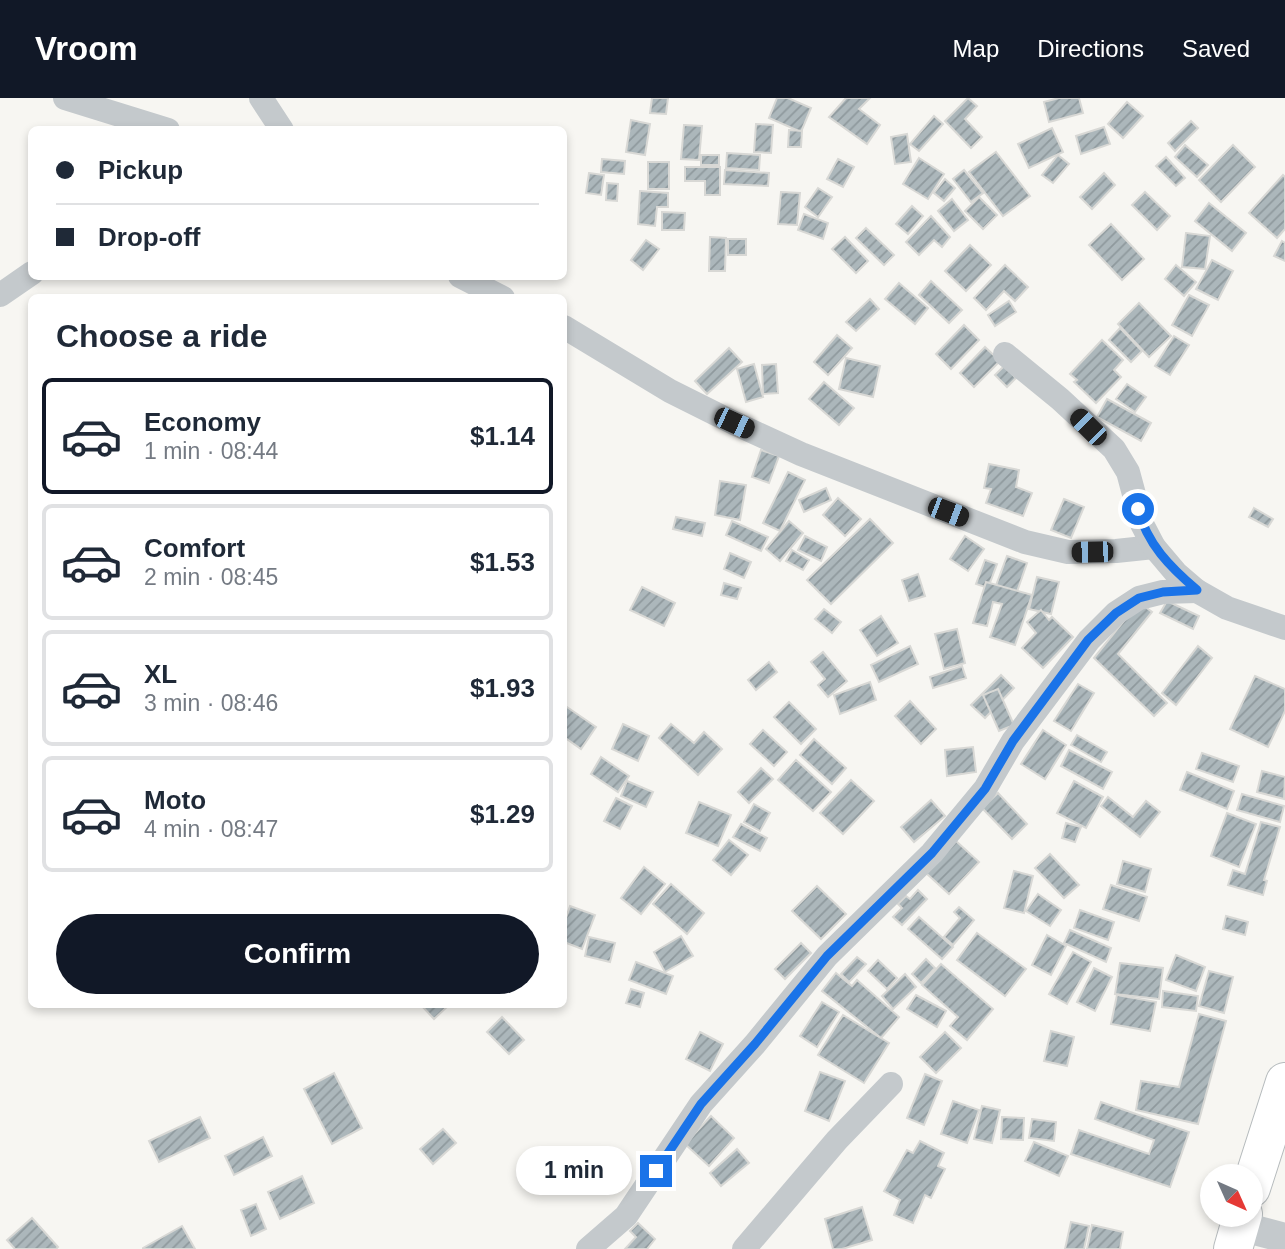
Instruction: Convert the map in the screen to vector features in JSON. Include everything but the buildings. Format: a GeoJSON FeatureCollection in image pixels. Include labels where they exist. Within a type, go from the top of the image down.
{"type":"FeatureCollection","features":[{"type":"Feature","properties":{"kind":"highway"},"geometry":{"type":"LineString","coordinates":[[1259,1164],[1285,1082]]}},
{"type":"Feature","properties":{"kind":"street"},"geometry":{"type":"LineString","coordinates":[[65,98],[155,126]]}},
{"type":"Feature","properties":{"kind":"street"},"geometry":{"type":"LineString","coordinates":[[261,98],[279,126]]}},
{"type":"Feature","properties":{"kind":"street"},"geometry":{"type":"LineString","coordinates":[[0,295],[28,276]]}},
{"type":"Feature","properties":{"kind":"street"},"geometry":{"type":"LineString","coordinates":[[468,280],[495,294]]}},
{"type":"Feature","properties":{"kind":"street"},"geometry":{"type":"LineString","coordinates":[[567,329],[670,391],[745,428],[802,454],[1025,542],[1068,552],[1154,547]]}},
{"type":"Feature","properties":{"kind":"street"},"geometry":{"type":"LineString","coordinates":[[1005,354],[1060,399],[1114,449],[1128,472],[1142,524],[1154,547],[1177,573],[1197,590],[1227,608],[1285,628]]}},
{"type":"Feature","properties":{"kind":"street"},"geometry":{"type":"LineString","coordinates":[[588,1249],[625,1216],[701,1104],[755,1044],[827,956],[932,853],[976,800],[1013,741],[1088,640],[1116,613],[1139,598],[1163,592],[1197,590]]}},
{"type":"Feature","properties":{"kind":"street"},"geometry":{"type":"LineString","coordinates":[[744,1249],[837,1140],[891,1084]]}},
{"type":"Feature","properties":{"kind":"route"},"geometry":{"type":"LineString","coordinates":[[656,1171],[701,1104],[755,1044],[827,956],[932,853],[985,789],[1013,741],[1088,640],[1116,613],[1139,598],[1163,592],[1197,590],[1177,573],[1154,547],[1142,524],[1138,509]]}}]}
